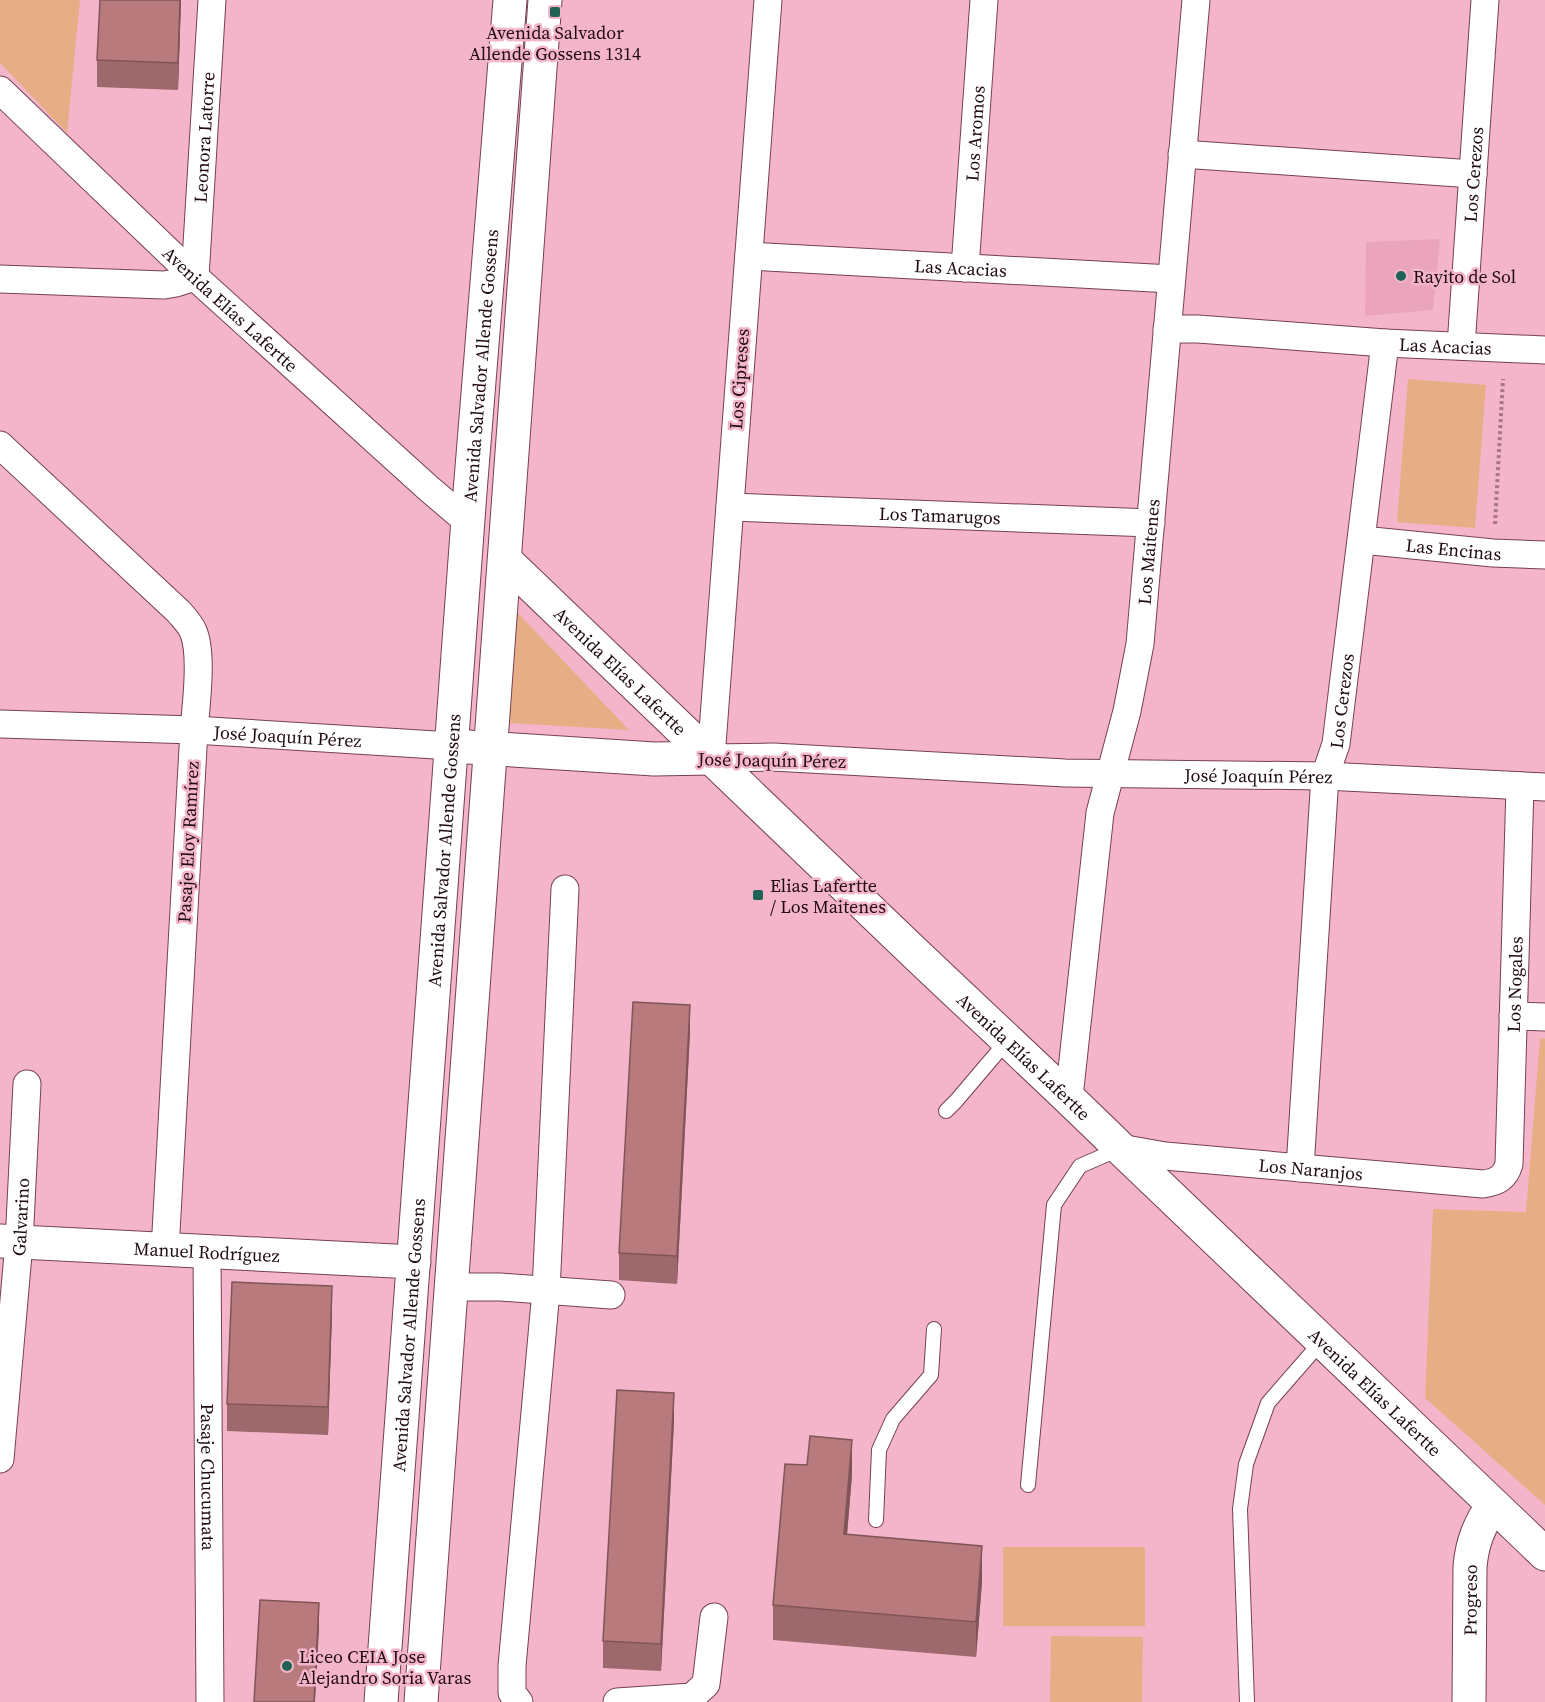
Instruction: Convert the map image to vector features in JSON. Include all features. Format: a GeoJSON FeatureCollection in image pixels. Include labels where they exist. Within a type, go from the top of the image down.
{"type":"FeatureCollection","features":[{"type":"Feature","properties":{"kind":"main road","name":"Avenida Salvador Allende Gossens"},"geometry":{"type":"LineString","coordinates":[[381,1702],[468,522],[510,0]]}},
{"type":"Feature","properties":{"kind":"main road","name":"Avenida Salvador Allende Gossens"},"geometry":{"type":"LineString","coordinates":[[421,1702],[545,0]]}},
{"type":"Feature","properties":{"kind":"main road","name":"Avenida Elías Lafertte"},"geometry":{"type":"LineString","coordinates":[[505,560],[1545,1554]]}},
{"type":"Feature","properties":{"kind":"main road","name":"José Joaquín Pérez"},"geometry":{"type":"LineString","coordinates":[[452,746],[654,759],[711,758]]}},
{"type":"Feature","properties":{"kind":"main road","name":"Manuel Rodríguez"},"geometry":{"type":"LineString","coordinates":[[9,1242],[414,1262]]}},
{"type":"Feature","properties":{"kind":"main road","name":"Progreso"},"geometry":{"type":"LineString","coordinates":[[1468,1702],[1471,1549],[1476,1532],[1493,1505]]}},
{"type":"Feature","properties":{"kind":"street","name":"Leonora Latorre"},"geometry":{"type":"LineString","coordinates":[[195,277],[212,0]]}},
{"type":"Feature","properties":{"kind":"street","name":"Los Cipreses"},"geometry":{"type":"LineString","coordinates":[[711,758],[768,0]]}},
{"type":"Feature","properties":{"kind":"street","name":"Los Aromos"},"geometry":{"type":"LineString","coordinates":[[965,268],[984,0]]}},
{"type":"Feature","properties":{"kind":"street","name":"Los Maitenes"},"geometry":{"type":"LineString","coordinates":[[1069,1097],[1100,813],[1127,711],[1140,644],[1196,0]]}},
{"type":"Feature","properties":{"kind":"street","name":"Los Cerezos"},"geometry":{"type":"LineString","coordinates":[[1461,346],[1485,0]]}},
{"type":"Feature","properties":{"kind":"street","name":"Avenida Elías Lafertte"},"geometry":{"type":"LineString","coordinates":[[0,90],[195,277],[468,522]]}},
{"type":"Feature","properties":{"kind":"street"},"geometry":{"type":"LineString","coordinates":[[1182,154],[1473,174]]}},
{"type":"Feature","properties":{"kind":"street","name":"Las Acacias"},"geometry":{"type":"LineString","coordinates":[[748,256],[1172,279]]}},
{"type":"Feature","properties":{"kind":"street"},"geometry":{"type":"LineString","coordinates":[[0,279],[164,285],[176,284],[195,277]]}},
{"type":"Feature","properties":{"kind":"street","name":"Las Acacias"},"geometry":{"type":"LineString","coordinates":[[1167,330],[1545,350]]}},
{"type":"Feature","properties":{"kind":"street","name":"Los Cerezos"},"geometry":{"type":"LineString","coordinates":[[1300,1168],[1324,776],[1336,744],[1385,343]]}},
{"type":"Feature","properties":{"kind":"street","name":"Pasaje Eloy Ramírez"},"geometry":{"type":"LineString","coordinates":[[6,456],[187,621],[197,643],[165,1250]]}},
{"type":"Feature","properties":{"kind":"street","name":"Los Tamarugos"},"geometry":{"type":"LineString","coordinates":[[730,507],[1151,523]]}},
{"type":"Feature","properties":{"kind":"street","name":"Las Encinas"},"geometry":{"type":"LineString","coordinates":[[1362,540],[1493,553],[1545,555]]}},
{"type":"Feature","properties":{"kind":"street","name":"José Joaquín Pérez"},"geometry":{"type":"LineString","coordinates":[[0,724],[194,730],[452,746]]}},
{"type":"Feature","properties":{"kind":"street","name":"José Joaquín Pérez"},"geometry":{"type":"LineString","coordinates":[[711,758],[773,757],[1065,773],[1324,776],[1532,787]]}},
{"type":"Feature","properties":{"kind":"street","name":"Los Nogales"},"geometry":{"type":"LineString","coordinates":[[1502,1178],[1509,1164],[1513,1016],[1532,787]]}},
{"type":"Feature","properties":{"kind":"street"},"geometry":{"type":"LineString","coordinates":[[519,1702],[512,1693],[512,1666],[546,1291],[565,889]]}},
{"type":"Feature","properties":{"kind":"street"},"geometry":{"type":"LineString","coordinates":[[1513,1016],[1545,1017]]}},
{"type":"Feature","properties":{"kind":"street","name":"Galvarino"},"geometry":{"type":"LineString","coordinates":[[0,1459],[9,1242],[27,1084]]}},
{"type":"Feature","properties":{"kind":"street","name":"Los Naranjos"},"geometry":{"type":"LineString","coordinates":[[1120,1148],[1165,1156],[1483,1184],[1493,1183],[1502,1178]]}},
{"type":"Feature","properties":{"kind":"street","name":"Pasaje Chucumata"},"geometry":{"type":"LineString","coordinates":[[207,1252],[210,1702]]}},
{"type":"Feature","properties":{"kind":"street"},"geometry":{"type":"LineString","coordinates":[[452,1287],[500,1287],[610,1295]]}},
{"type":"Feature","properties":{"kind":"street"},"geometry":{"type":"LineString","coordinates":[[617,1702],[692,1697],[706,1684],[714,1617]]}},
{"type":"Feature","properties":{"kind":"lane"},"geometry":{"type":"LineString","coordinates":[[946,1111],[1007,1041]]}},
{"type":"Feature","properties":{"kind":"lane"},"geometry":{"type":"LineString","coordinates":[[1028,1485],[1054,1205],[1080,1166],[1120,1148]]}},
{"type":"Feature","properties":{"kind":"lane"},"geometry":{"type":"LineString","coordinates":[[876,1520],[879,1450],[893,1419],[931,1375],[934,1329]]}},
{"type":"Feature","properties":{"kind":"lane"},"geometry":{"type":"LineString","coordinates":[[1247,1702],[1240,1509],[1246,1464],[1268,1403],[1322,1341]]}},
{"type":"Feature","properties":{"kind":"path"},"geometry":{"type":"LineString","coordinates":[[1493,553],[1504,348]]}},
{"type":"Feature","properties":{"kind":"shaded area"},"geometry":{"type":"Polygon","coordinates":[[[0,0],[80,0],[67,133],[0,63],[0,0]]]}},
{"type":"Feature","properties":{"kind":"shaded area","name":"Rayito de Sol"},"geometry":{"type":"Polygon","coordinates":[[[1440,239],[1433,310],[1365,316],[1366,242],[1440,239]]]}},
{"type":"Feature","properties":{"kind":"shaded area"},"geometry":{"type":"Polygon","coordinates":[[[1408,379],[1486,385],[1475,528],[1397,522],[1408,379]]]}},
{"type":"Feature","properties":{"kind":"shaded area"},"geometry":{"type":"Polygon","coordinates":[[[515,610],[629,730],[509,723],[515,610]]]}},
{"type":"Feature","properties":{"kind":"shaded area"},"geometry":{"type":"Polygon","coordinates":[[[1540,1038],[1545,1039],[1545,1505],[1425,1398],[1433,1209],[1526,1212],[1540,1038]]]}},
{"type":"Feature","properties":{"kind":"shaded area"},"geometry":{"type":"Polygon","coordinates":[[[1003,1547],[1145,1547],[1145,1626],[1003,1626],[1003,1547]]]}},
{"type":"Feature","properties":{"kind":"shaded area"},"geometry":{"type":"Polygon","coordinates":[[[1051,1636],[1143,1637],[1142,1702],[1050,1702],[1051,1636]]]}},
{"type":"Feature","properties":{"kind":"building"},"geometry":{"type":"Polygon","coordinates":[[[100,0],[180,0],[178,63],[97,60],[100,0]]]}},
{"type":"Feature","properties":{"kind":"building"},"geometry":{"type":"Polygon","coordinates":[[[633,1002],[690,1005],[677,1256],[619,1253],[633,1002]]]}},
{"type":"Feature","properties":{"kind":"building"},"geometry":{"type":"Polygon","coordinates":[[[232,1282],[332,1286],[328,1407],[227,1404],[232,1282]]]}},
{"type":"Feature","properties":{"kind":"building"},"geometry":{"type":"Polygon","coordinates":[[[617,1390],[674,1393],[661,1644],[603,1641],[617,1390]]]}},
{"type":"Feature","properties":{"kind":"building"},"geometry":{"type":"Polygon","coordinates":[[[810,1436],[852,1440],[844,1534],[982,1546],[976,1622],[773,1605],[785,1464],[807,1465],[810,1436]]]}},
{"type":"Feature","properties":{"kind":"building","name":"Liceo CEIA Jose Alejandro Soria Varas"},"geometry":{"type":"Polygon","coordinates":[[[260,1600],[319,1603],[314,1702],[254,1702],[260,1600]]]}},
{"type":"Feature","properties":{"kind":"place","name":"Avenida Salvador Allende Gossens 1314"},"geometry":{"type":"Point","coordinates":[555,12]}},
{"type":"Feature","properties":{"kind":"place","name":"Rayito de Sol"},"geometry":{"type":"Point","coordinates":[1401,276]}},
{"type":"Feature","properties":{"kind":"place","name":"Elias Lafertte / Los Maitenes"},"geometry":{"type":"Point","coordinates":[758,895]}},
{"type":"Feature","properties":{"kind":"place","name":"Liceo CEIA Jose Alejandro Soria Varas"},"geometry":{"type":"Point","coordinates":[287,1666]}}]}
